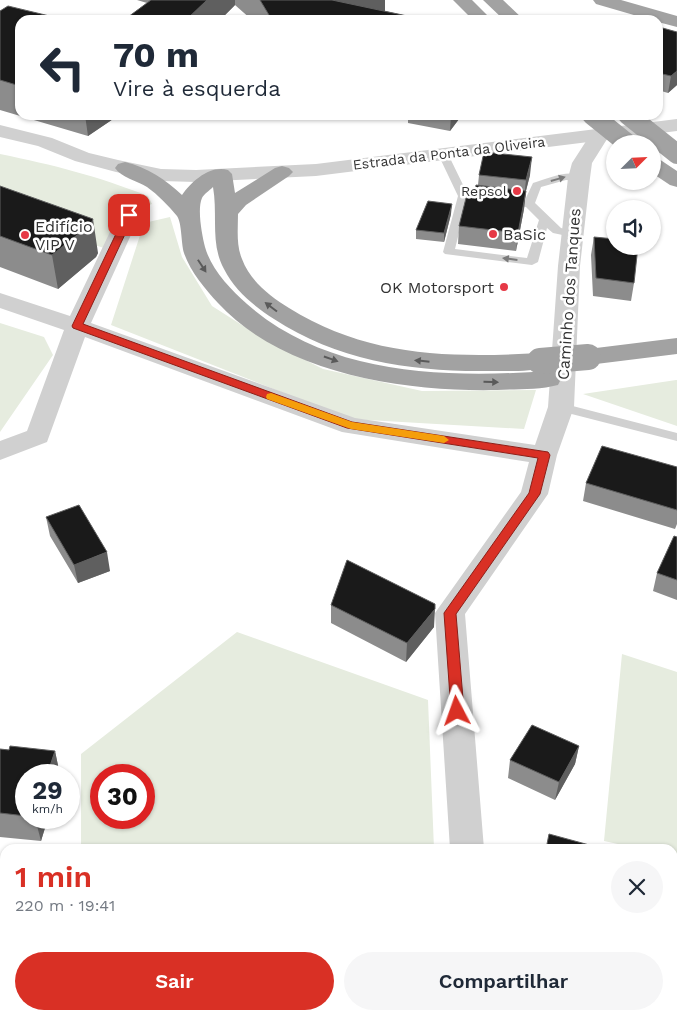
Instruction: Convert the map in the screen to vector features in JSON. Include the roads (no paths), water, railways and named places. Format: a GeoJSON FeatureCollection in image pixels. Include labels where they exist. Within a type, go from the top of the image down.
{"type":"FeatureCollection","features":[{"type":"Feature","properties":{"kind":"highway"},"geometry":{"type":"LineString","coordinates":[[462,0],[478,15]]}},
{"type":"Feature","properties":{"kind":"highway"},"geometry":{"type":"LineString","coordinates":[[492,0],[510,15]]}},
{"type":"Feature","properties":{"kind":"highway"},"geometry":{"type":"LineString","coordinates":[[602,0],[653,15]]}},
{"type":"Feature","properties":{"kind":"highway"},"geometry":{"type":"LineString","coordinates":[[663,18],[677,22]]}},
{"type":"Feature","properties":{"kind":"highway"},"geometry":{"type":"LineString","coordinates":[[598,120],[617,135]]}},
{"type":"Feature","properties":{"kind":"highway"},"geometry":{"type":"LineString","coordinates":[[634,120],[677,154]]}},
{"type":"Feature","properties":{"kind":"highway"},"geometry":{"type":"LineString","coordinates":[[125,168],[147,177],[160,186],[174,198],[191,220]]}},
{"type":"Feature","properties":{"kind":"highway"},"geometry":{"type":"LineString","coordinates":[[227,213],[238,200],[282,172]]}},
{"type":"Feature","properties":{"kind":"highway"},"geometry":{"type":"LineString","coordinates":[[545,370],[510,382],[424,380],[352,366],[277,337],[234,307],[214,284],[197,258],[191,220],[192,196],[204,183],[221,174],[227,213],[225,232],[228,250],[233,266],[242,281],[258,297],[288,320],[326,338],[370,352],[412,360],[545,370],[592,365],[677,362]]}},
{"type":"Feature","properties":{"kind":"highway"},"geometry":{"type":"LineString","coordinates":[[592,365],[677,346]]}},
{"type":"Feature","properties":{"kind":"street","name":"Estrada da Ponta da Oliveira"},"geometry":{"type":"LineString","coordinates":[[45,142],[82,157],[125,168],[161,175],[196,176],[316,170],[677,125]]}},
{"type":"Feature","properties":{"kind":"street","name":"Estrada da Ponta da Oliveira"},"geometry":{"type":"LineString","coordinates":[[0,131],[45,142],[105,148],[193,163],[214,168],[221,174]]}},
{"type":"Feature","properties":{"kind":"street","name":"Caminho dos Tanques"},"geometry":{"type":"LineString","coordinates":[[467,844],[450,613],[534,494],[544,455],[561,407],[572,234],[579,178],[582,163],[600,136]]}},
{"type":"Feature","properties":{"kind":"street"},"geometry":{"type":"LineString","coordinates":[[0,451],[38,436],[77,326],[129,215]]}},
{"type":"Feature","properties":{"kind":"street"},"geometry":{"type":"LineString","coordinates":[[0,300],[77,326],[351,426],[544,455]]}},
{"type":"Feature","properties":{"kind":"lane"},"geometry":{"type":"LineString","coordinates":[[444,154],[463,196],[449,252],[532,262],[544,220]]}},
{"type":"Feature","properties":{"kind":"lane"},"geometry":{"type":"LineString","coordinates":[[529,204],[538,185],[566,177],[579,178]]}},
{"type":"Feature","properties":{"kind":"lane"},"geometry":{"type":"LineString","coordinates":[[463,196],[482,198]]}},
{"type":"Feature","properties":{"kind":"lane"},"geometry":{"type":"LineString","coordinates":[[501,200],[529,204],[557,231],[572,234]]}},
{"type":"Feature","properties":{"kind":"lane"},"geometry":{"type":"LineString","coordinates":[[561,407],[677,437]]}},
{"type":"Feature","properties":{"kind":"place","name":"Repsol"},"geometry":{"type":"Point","coordinates":[517,191]}},
{"type":"Feature","properties":{"kind":"place","name":"BaSic"},"geometry":{"type":"Point","coordinates":[493,234]}},
{"type":"Feature","properties":{"kind":"place","name":"Edifício VIP V"},"geometry":{"type":"Point","coordinates":[25,235]}},
{"type":"Feature","properties":{"kind":"place","name":"OK Motorsport"},"geometry":{"type":"Point","coordinates":[504,287]}}]}
